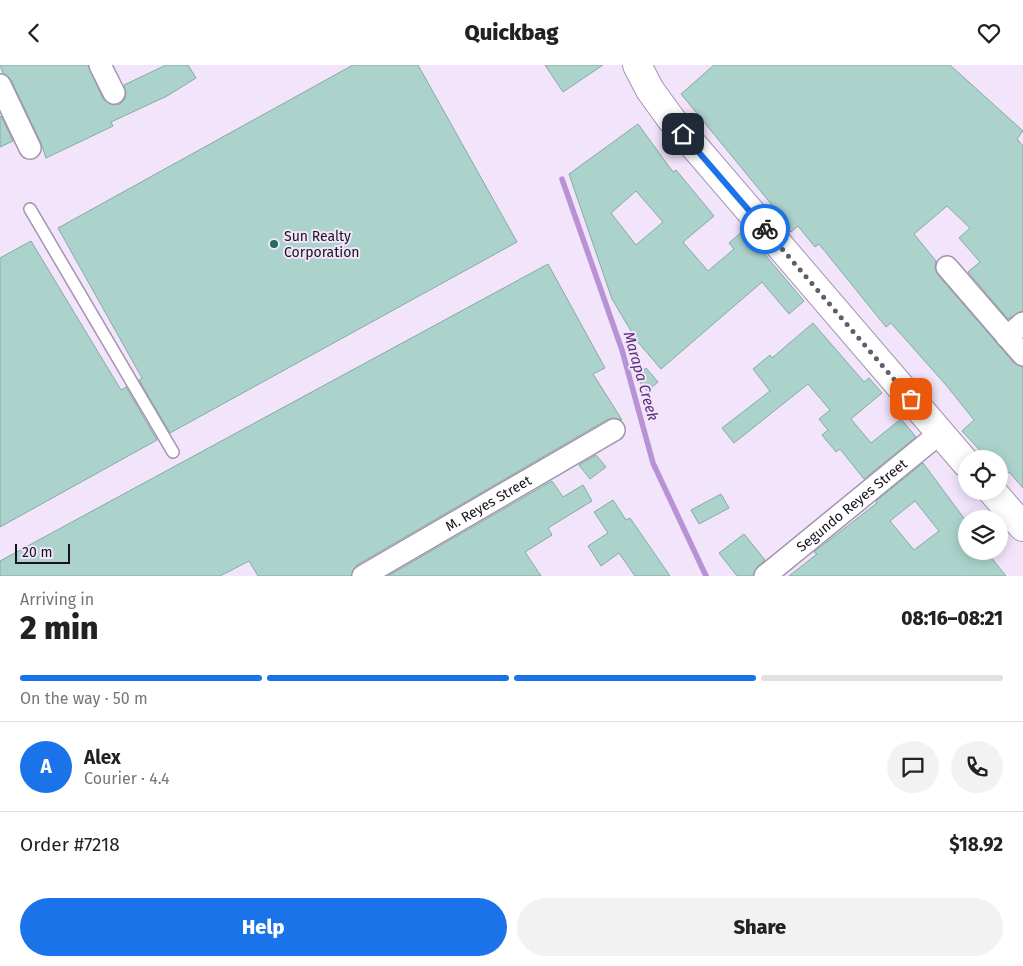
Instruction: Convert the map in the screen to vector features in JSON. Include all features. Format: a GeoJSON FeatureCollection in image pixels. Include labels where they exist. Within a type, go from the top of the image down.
{"type":"FeatureCollection","features":[{"type":"Feature","properties":{"kind":"main road"},"geometry":{"type":"LineString","coordinates":[[637,65],[650,90],[671,119],[958,454]]}},
{"type":"Feature","properties":{"kind":"main road"},"geometry":{"type":"LineString","coordinates":[[1000,500],[1023,527]]}},
{"type":"Feature","properties":{"kind":"street"},"geometry":{"type":"LineString","coordinates":[[100,65],[114,93]]}},
{"type":"Feature","properties":{"kind":"street"},"geometry":{"type":"LineString","coordinates":[[0,85],[30,148]]}},
{"type":"Feature","properties":{"kind":"street"},"geometry":{"type":"LineString","coordinates":[[947,267],[1023,355]]}},
{"type":"Feature","properties":{"kind":"street"},"geometry":{"type":"LineString","coordinates":[[1007,337],[1023,323]]}},
{"type":"Feature","properties":{"kind":"street","name":"M. Reyes Street"},"geometry":{"type":"LineString","coordinates":[[363,576],[614,431]]}},
{"type":"Feature","properties":{"kind":"street","name":"Segundo Reyes Street"},"geometry":{"type":"LineString","coordinates":[[765,576],[940,433]]}},
{"type":"Feature","properties":{"kind":"lane"},"geometry":{"type":"LineString","coordinates":[[30,209],[173,453]]}},
{"type":"Feature","properties":{"kind":"building"},"geometry":{"type":"Polygon","coordinates":[[[0,65],[88,65],[103,99],[113,105],[120,104],[125,99],[124,85],[166,65],[188,65],[196,78],[167,96],[111,122],[113,126],[46,158],[41,143],[11,80],[3,73],[0,65]]]}},
{"type":"Feature","properties":{"kind":"building"},"geometry":{"type":"Polygon","coordinates":[[[353,65],[418,65],[517,242],[170,433],[139,380],[142,378],[58,228],[353,65]]]}},
{"type":"Feature","properties":{"kind":"building"},"geometry":{"type":"Polygon","coordinates":[[[545,65],[603,65],[563,92],[545,65]]]}},
{"type":"Feature","properties":{"kind":"building"},"geometry":{"type":"Polygon","coordinates":[[[714,65],[950,65],[1023,131],[1017,139],[1023,146],[1023,311],[1008,319],[968,272],[980,262],[959,238],[970,228],[947,206],[914,234],[936,261],[935,269],[938,275],[1014,363],[1023,367],[1023,488],[1008,473],[1008,450],[980,450],[962,431],[974,420],[946,385],[891,323],[886,327],[819,244],[815,247],[798,226],[791,232],[769,207],[772,205],[681,94],[714,65]]]}},
{"type":"Feature","properties":{"kind":"building"},"geometry":{"type":"Polygon","coordinates":[[[0,117],[13,141],[0,147],[0,117]]]}},
{"type":"Feature","properties":{"kind":"building"},"geometry":{"type":"Polygon","coordinates":[[[638,124],[673,172],[676,170],[714,216],[683,242],[708,271],[734,249],[729,243],[744,230],[804,301],[789,314],[762,282],[661,369],[637,341],[612,299],[569,174],[638,124]],[[636,191],[611,213],[636,245],[663,222],[636,191]]]}},
{"type":"Feature","properties":{"kind":"building"},"geometry":{"type":"Polygon","coordinates":[[[31,241],[121,390],[126,387],[157,440],[0,527],[0,258],[31,241]]]}},
{"type":"Feature","properties":{"kind":"building"},"geometry":{"type":"Polygon","coordinates":[[[548,264],[605,368],[593,374],[622,420],[608,419],[357,565],[351,576],[258,576],[249,561],[220,576],[0,576],[0,561],[548,264]]]}},
{"type":"Feature","properties":{"kind":"building"},"geometry":{"type":"Polygon","coordinates":[[[813,323],[864,382],[869,378],[882,393],[851,419],[871,443],[901,419],[916,437],[864,479],[840,449],[836,452],[822,435],[828,430],[819,419],[830,410],[808,384],[734,443],[722,428],[770,391],[753,369],[770,355],[772,358],[813,323]]]}},
{"type":"Feature","properties":{"kind":"building"},"geometry":{"type":"Polygon","coordinates":[[[646,368],[658,382],[647,391],[635,376],[646,368]]]}},
{"type":"Feature","properties":{"kind":"building"},"geometry":{"type":"Polygon","coordinates":[[[596,455],[606,467],[590,479],[579,465],[596,455]]]}},
{"type":"Feature","properties":{"kind":"building"},"geometry":{"type":"Polygon","coordinates":[[[923,463],[958,510],[958,560],[993,560],[1006,576],[789,576],[817,554],[814,552],[877,503],[876,501],[923,463]],[[915,501],[890,521],[914,550],[939,531],[915,501]]]}},
{"type":"Feature","properties":{"kind":"building"},"geometry":{"type":"Polygon","coordinates":[[[552,481],[563,497],[583,485],[592,501],[548,528],[552,535],[525,552],[541,576],[388,576],[552,481]]]}},
{"type":"Feature","properties":{"kind":"building"},"geometry":{"type":"Polygon","coordinates":[[[721,494],[729,508],[699,524],[691,510],[721,494]]]}},
{"type":"Feature","properties":{"kind":"building"},"geometry":{"type":"Polygon","coordinates":[[[613,500],[626,520],[630,518],[670,576],[635,576],[619,553],[601,566],[588,546],[608,533],[594,512],[613,500]]]}},
{"type":"Feature","properties":{"kind":"building"},"geometry":{"type":"Polygon","coordinates":[[[744,534],[765,560],[757,567],[753,576],[737,576],[719,553],[744,534]]]}},
{"type":"Feature","properties":{"kind":"waterway","name":"Marapa Creek"},"geometry":{"type":"LineString","coordinates":[[562,179],[622,350],[653,463],[706,576]]}},
{"type":"Feature","properties":{"kind":"way so far"},"geometry":{"type":"LineString","coordinates":[[765,229],[911,399]]}},
{"type":"Feature","properties":{"kind":"place","name":"Sun Realty Corporation"},"geometry":{"type":"Point","coordinates":[274,244]}},
{"type":"Feature","properties":{"kind":"route"},"geometry":{"type":"LineString","coordinates":[[683,134],[765,229]]}}]}
